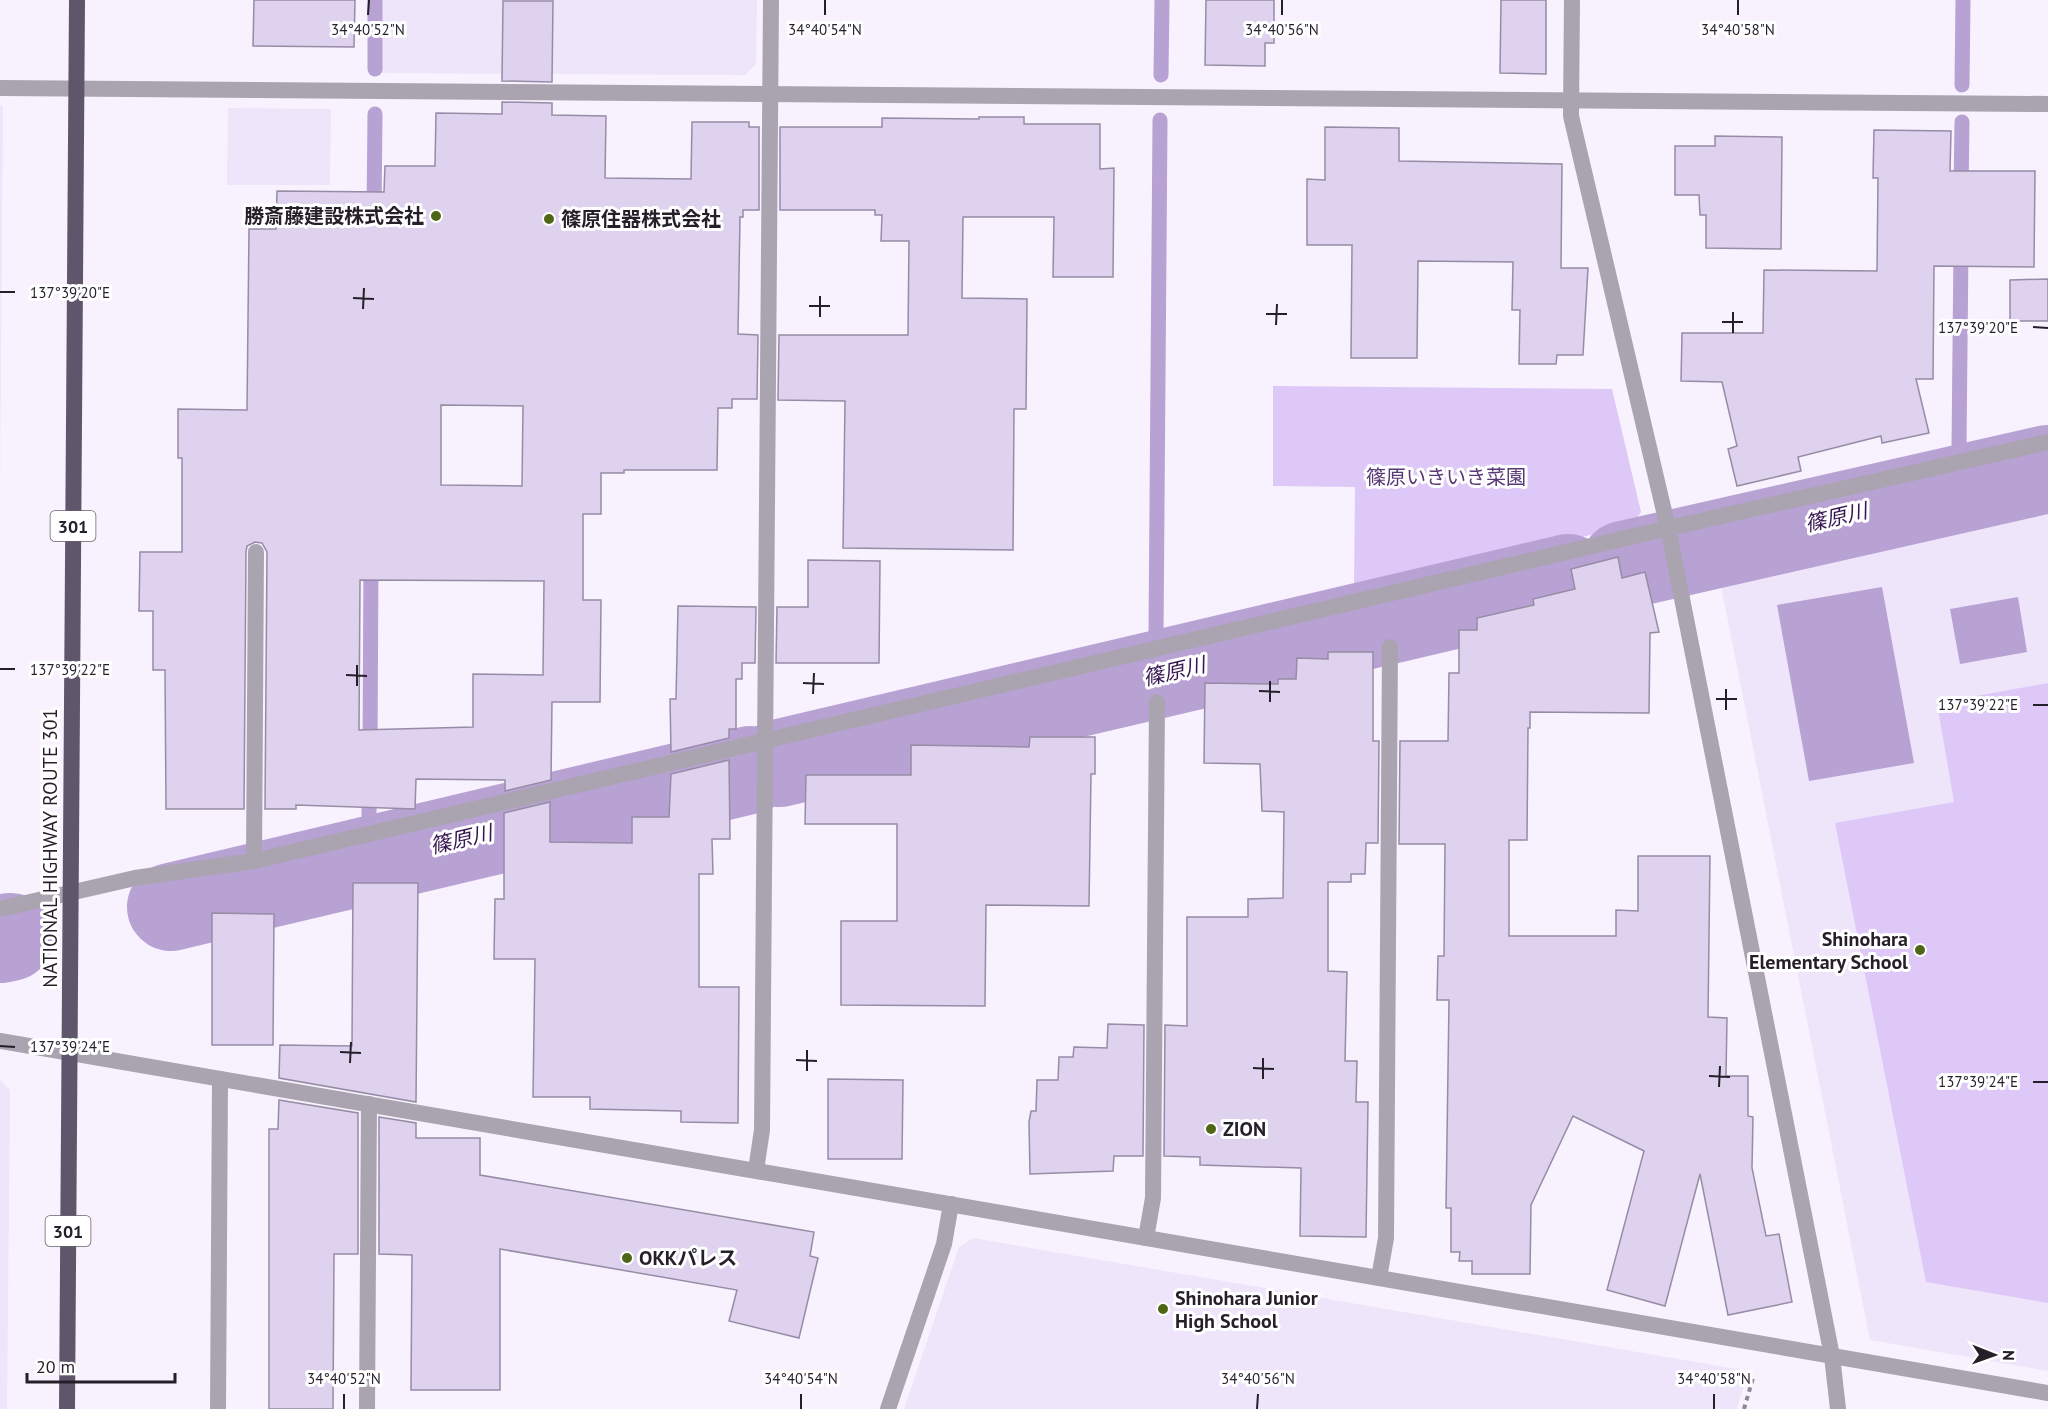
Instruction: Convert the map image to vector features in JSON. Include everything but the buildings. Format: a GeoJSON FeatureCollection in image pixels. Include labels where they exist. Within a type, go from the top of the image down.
{"type":"FeatureCollection","features":[{"type":"Feature","properties":{"kind":"highway","name":"NATIONAL HIGHWAY ROUTE 301"},"geometry":{"type":"LineString","coordinates":[[67,1409],[77,0]]}},
{"type":"Feature","properties":{"kind":"street"},"geometry":{"type":"LineString","coordinates":[[756,1170],[762,1130],[771,0]]}},
{"type":"Feature","properties":{"kind":"street"},"geometry":{"type":"LineString","coordinates":[[1572,0],[1571,116],[1669,534],[1832,1356],[1838,1409]]}},
{"type":"Feature","properties":{"kind":"street"},"geometry":{"type":"LineString","coordinates":[[0,88],[2048,104]]}},
{"type":"Feature","properties":{"kind":"street"},"geometry":{"type":"LineString","coordinates":[[0,909],[135,878],[254,861],[1669,534],[2048,442]]}},
{"type":"Feature","properties":{"kind":"street"},"geometry":{"type":"LineString","coordinates":[[254,861],[256,552]]}},
{"type":"Feature","properties":{"kind":"street"},"geometry":{"type":"LineString","coordinates":[[1378,1278],[1386,1238],[1390,646]]}},
{"type":"Feature","properties":{"kind":"street"},"geometry":{"type":"LineString","coordinates":[[1146,1238],[1153,1198],[1157,702]]}},
{"type":"Feature","properties":{"kind":"street"},"geometry":{"type":"LineString","coordinates":[[0,1041],[2048,1393]]}},
{"type":"Feature","properties":{"kind":"street"},"geometry":{"type":"LineString","coordinates":[[218,1409],[220,1079]]}},
{"type":"Feature","properties":{"kind":"street"},"geometry":{"type":"LineString","coordinates":[[367,1409],[369,1104]]}},
{"type":"Feature","properties":{"kind":"street"},"geometry":{"type":"LineString","coordinates":[[888,1409],[944,1244],[951,1204]]}},
{"type":"Feature","properties":{"kind":"shaded area"},"geometry":{"type":"Polygon","coordinates":[[[380,0],[757,0],[756,64],[745,75],[380,73],[380,0]]]}},
{"type":"Feature","properties":{"kind":"shaded area"},"geometry":{"type":"Polygon","coordinates":[[[0,106],[3,106],[0,492],[0,106]]]}},
{"type":"Feature","properties":{"kind":"shaded area"},"geometry":{"type":"Polygon","coordinates":[[[228,108],[331,109],[330,185],[227,185],[228,108]]]}},
{"type":"Feature","properties":{"kind":"shaded area","name":"Shinohara Elementary School"},"geometry":{"type":"Polygon","coordinates":[[[2048,485],[2048,1371],[1870,1340],[1716,560],[2048,485]]]}},
{"type":"Feature","properties":{"kind":"shaded area"},"geometry":{"type":"Polygon","coordinates":[[[1882,587],[1914,763],[1809,781],[1777,605],[1882,587]]]}},
{"type":"Feature","properties":{"kind":"shaded area"},"geometry":{"type":"Polygon","coordinates":[[[2018,597],[2027,652],[1960,664],[1950,609],[2018,597]]]}},
{"type":"Feature","properties":{"kind":"shaded area"},"geometry":{"type":"Polygon","coordinates":[[[0,1080],[10,1090],[7,1409],[0,1409],[0,1080]]]}},
{"type":"Feature","properties":{"kind":"shaded area","name":"Shinohara Junior High School"},"geometry":{"type":"Polygon","coordinates":[[[973,1238],[1748,1371],[1737,1409],[904,1409],[959,1247],[973,1238]]]}},
{"type":"Feature","properties":{"kind":"green space","name":"篠原いきいき菜園"},"geometry":{"type":"Polygon","coordinates":[[[1273,386],[1612,389],[1641,512],[1632,525],[1354,591],[1355,487],[1273,486],[1273,386]]]}},
{"type":"Feature","properties":{"kind":"green space"},"geometry":{"type":"Polygon","coordinates":[[[2048,683],[2048,1303],[1926,1282],[1835,823],[1954,802],[1937,703],[2048,683]]]}},
{"type":"Feature","properties":{"kind":"waterway"},"geometry":{"type":"LineString","coordinates":[[375,0],[375,69]]}},
{"type":"Feature","properties":{"kind":"waterway"},"geometry":{"type":"LineString","coordinates":[[1161,75],[1162,0]]}},
{"type":"Feature","properties":{"kind":"waterway"},"geometry":{"type":"LineString","coordinates":[[1962,85],[1963,0]]}},
{"type":"Feature","properties":{"kind":"waterway"},"geometry":{"type":"LineString","coordinates":[[374,213],[375,114]]}},
{"type":"Feature","properties":{"kind":"waterway"},"geometry":{"type":"LineString","coordinates":[[1156,634],[1160,120]]}},
{"type":"Feature","properties":{"kind":"waterway"},"geometry":{"type":"LineString","coordinates":[[1961,191],[1962,122]]}},
{"type":"Feature","properties":{"kind":"waterway"},"geometry":{"type":"LineString","coordinates":[[1959,447],[1961,248]]}},
{"type":"Feature","properties":{"kind":"waterway","name":"篠原川"},"geometry":{"type":"LineString","coordinates":[[1624,565],[2048,469]]}},
{"type":"Feature","properties":{"kind":"waterway"},"geometry":{"type":"LineString","coordinates":[[1959,478],[1959,489]]}},
{"type":"Feature","properties":{"kind":"waterway"},"geometry":{"type":"LineString","coordinates":[[370,749],[371,560]]}},
{"type":"Feature","properties":{"kind":"waterway","name":"篠原川"},"geometry":{"type":"LineString","coordinates":[[780,763],[1568,578]]}},
{"type":"Feature","properties":{"kind":"waterway"},"geometry":{"type":"LineString","coordinates":[[1157,664],[1157,675]]}},
{"type":"Feature","properties":{"kind":"waterway","name":"篠原川"},"geometry":{"type":"LineString","coordinates":[[171,907],[750,770]]}},
{"type":"Feature","properties":{"kind":"waterway"},"geometry":{"type":"LineString","coordinates":[[369,788],[369,819]]}},
{"type":"Feature","properties":{"kind":"waterway"},"geometry":{"type":"LineString","coordinates":[[369,849],[369,861]]}},
{"type":"Feature","properties":{"kind":"waterway","name":"篠原川"},"geometry":{"type":"LineString","coordinates":[[0,939],[10,937]]}},
{"type":"Feature","properties":{"kind":"place","name":"勝斎藤建設株式会社"},"geometry":{"type":"Point","coordinates":[436,216]}},
{"type":"Feature","properties":{"kind":"place","name":"篠原住器株式会社"},"geometry":{"type":"Point","coordinates":[549,219]}},
{"type":"Feature","properties":{"kind":"place","name":"Shinohara Elementary School"},"geometry":{"type":"Point","coordinates":[1920,950]}},
{"type":"Feature","properties":{"kind":"place","name":"ZION"},"geometry":{"type":"Point","coordinates":[1211,1129]}},
{"type":"Feature","properties":{"kind":"place","name":"OKKパレス"},"geometry":{"type":"Point","coordinates":[627,1258]}},
{"type":"Feature","properties":{"kind":"place","name":"Shinohara Junior High School"},"geometry":{"type":"Point","coordinates":[1163,1309]}}]}
